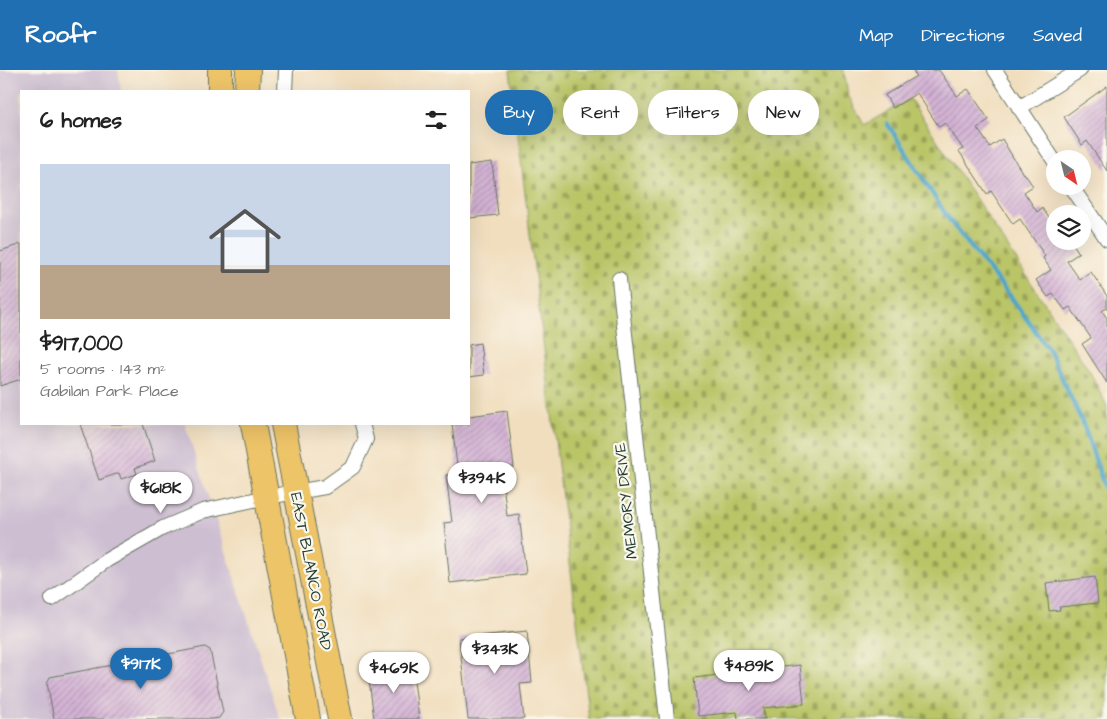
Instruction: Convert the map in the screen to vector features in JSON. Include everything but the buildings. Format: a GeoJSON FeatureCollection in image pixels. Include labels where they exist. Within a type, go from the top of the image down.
{"type":"FeatureCollection","features":[{"type":"Feature","properties":{"kind":"highway"},"geometry":{"type":"LineString","coordinates":[[220,70],[220,90]]}},
{"type":"Feature","properties":{"kind":"highway"},"geometry":{"type":"LineString","coordinates":[[247,90],[248,70]]}},
{"type":"Feature","properties":{"kind":"highway","name":"EAST BLANCO ROAD"},"geometry":{"type":"LineString","coordinates":[[253,425],[308,719]]}},
{"type":"Feature","properties":{"kind":"highway","name":"EAST BLANCO ROAD"},"geometry":{"type":"LineString","coordinates":[[284,425],[340,719]]}},
{"type":"Feature","properties":{"kind":"street"},"geometry":{"type":"LineString","coordinates":[[285,90],[286,70]]}},
{"type":"Feature","properties":{"kind":"street"},"geometry":{"type":"LineString","coordinates":[[995,70],[1047,150]]}},
{"type":"Feature","properties":{"kind":"street"},"geometry":{"type":"LineString","coordinates":[[1019,108],[1080,70]]}},
{"type":"Feature","properties":{"kind":"street"},"geometry":{"type":"LineString","coordinates":[[1077,195],[1107,239]]}},
{"type":"Feature","properties":{"kind":"street","name":"MEMORY DRIVE"},"geometry":{"type":"LineString","coordinates":[[619,280],[667,719]]}},
{"type":"Feature","properties":{"kind":"street"},"geometry":{"type":"LineString","coordinates":[[52,599],[107,560],[163,528],[203,511],[267,496],[326,487],[354,467],[366,439],[362,425]]}},
{"type":"Feature","properties":{"kind":"shaded area"},"geometry":{"type":"Polygon","coordinates":[[[0,70],[118,70],[121,90],[20,90],[20,425],[185,425],[280,719],[0,719],[0,70]]]}},
{"type":"Feature","properties":{"kind":"green space"},"geometry":{"type":"Polygon","coordinates":[[[510,70],[844,70],[848,95],[864,125],[910,99],[1090,372],[1107,406],[1107,719],[589,719],[518,135],[553,135],[553,90],[512,90],[510,70]]]}},
{"type":"Feature","properties":{"kind":"waterway"},"geometry":{"type":"LineString","coordinates":[[887,123],[950,221],[1011,297],[1050,352],[1084,426],[1107,495]]}}]}
